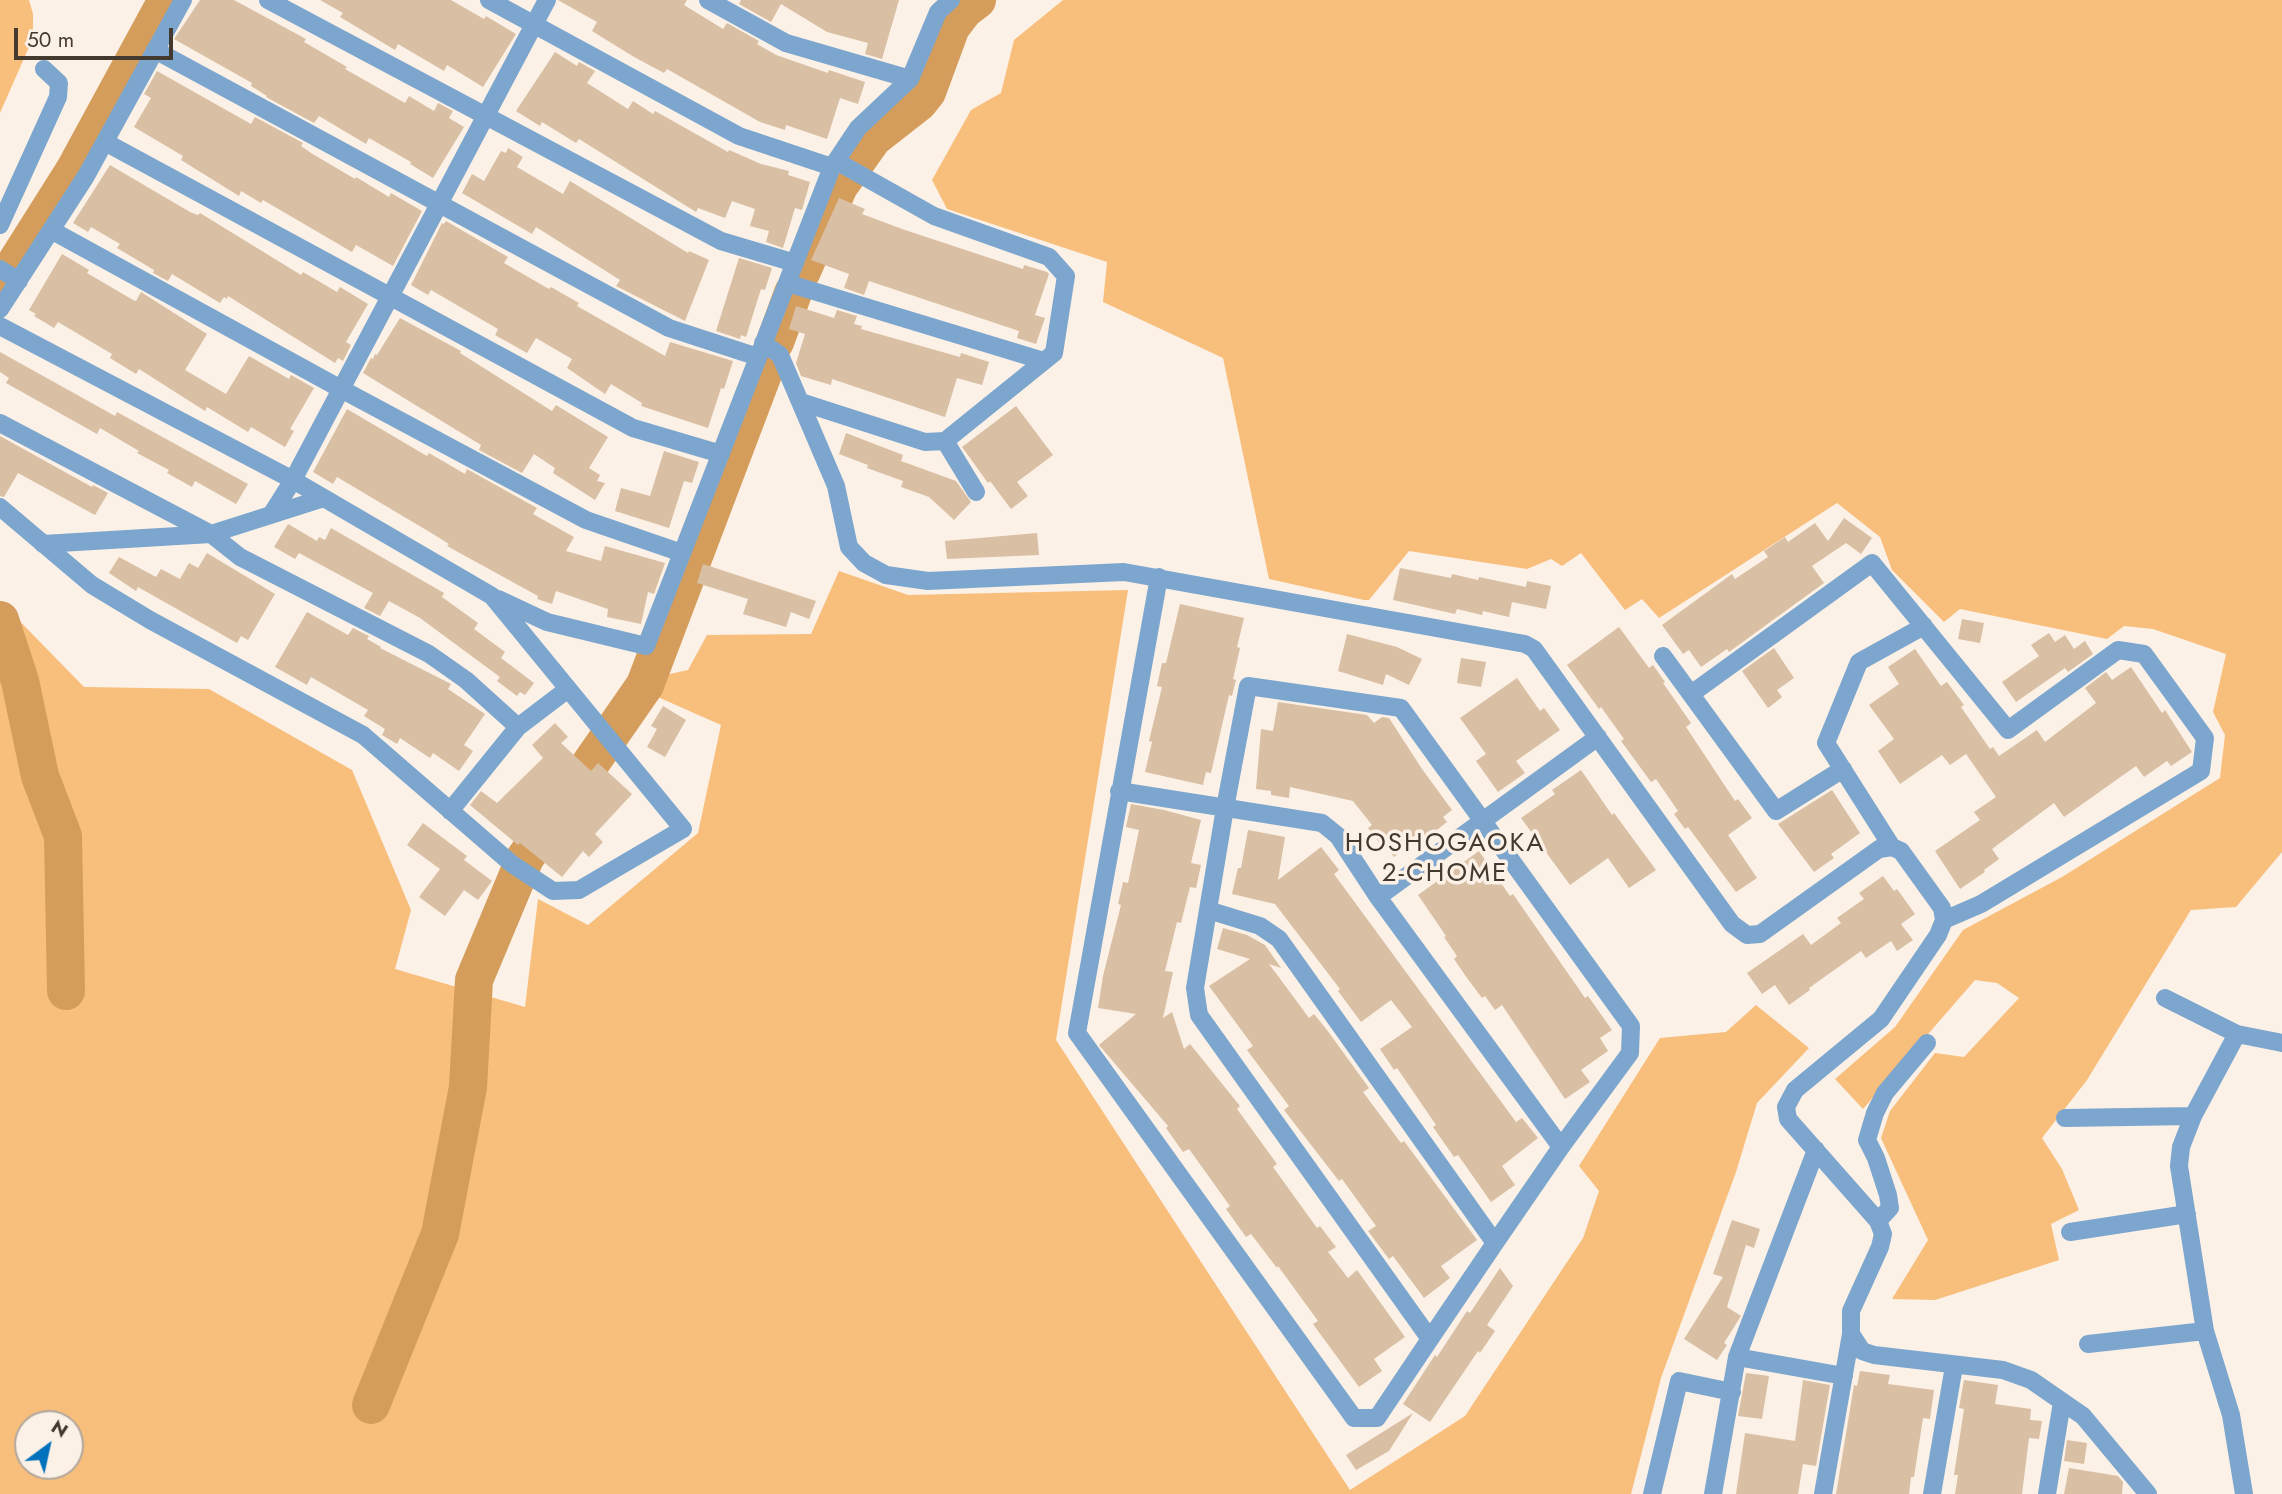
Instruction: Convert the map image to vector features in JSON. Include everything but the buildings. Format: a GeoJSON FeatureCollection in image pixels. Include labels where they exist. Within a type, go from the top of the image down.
{"type":"FeatureCollection","features":[{"type":"Feature","properties":{"kind":"street"},"geometry":{"type":"LineString","coordinates":[[0,309],[9,274],[51,230],[86,176],[183,0]]}},
{"type":"Feature","properties":{"kind":"street"},"geometry":{"type":"LineString","coordinates":[[268,0],[721,242],[795,262]]}},
{"type":"Feature","properties":{"kind":"street"},"geometry":{"type":"LineString","coordinates":[[489,0],[739,136],[842,167],[934,216],[1049,257],[1066,276],[1054,353],[945,441],[925,442],[801,402]]}},
{"type":"Feature","properties":{"kind":"street"},"geometry":{"type":"LineString","coordinates":[[271,515],[293,480],[547,0]]}},
{"type":"Feature","properties":{"kind":"street"},"geometry":{"type":"LineString","coordinates":[[708,0],[786,43],[910,79]]}},
{"type":"Feature","properties":{"kind":"street"},"geometry":{"type":"LineString","coordinates":[[0,326],[293,480],[492,596],[547,622],[646,646],[795,262],[842,167],[858,128],[910,79],[938,12],[951,0]]}},
{"type":"Feature","properties":{"kind":"street"},"geometry":{"type":"LineString","coordinates":[[155,50],[669,328],[780,355],[836,485],[849,547],[864,563],[886,575],[928,581],[1124,572],[1525,644],[1534,649],[1732,924],[1747,935],[1760,934],[1880,849],[1892,847],[1901,851],[1942,908],[1944,920],[1938,935],[1881,1019],[1795,1090],[1786,1107],[1788,1119],[1878,1221],[1883,1234],[1880,1247],[1851,1311],[1851,1334],[1823,1494]]}},
{"type":"Feature","properties":{"kind":"street"},"geometry":{"type":"LineString","coordinates":[[0,225],[58,97],[59,83],[44,69]]}},
{"type":"Feature","properties":{"kind":"street"},"geometry":{"type":"LineString","coordinates":[[105,142],[633,428],[721,454]]}},
{"type":"Feature","properties":{"kind":"street"},"geometry":{"type":"LineString","coordinates":[[51,230],[586,520],[682,553]]}},
{"type":"Feature","properties":{"kind":"street"},"geometry":{"type":"LineString","coordinates":[[787,284],[1044,361]]}},
{"type":"Feature","properties":{"kind":"street"},"geometry":{"type":"LineString","coordinates":[[0,423],[211,534],[240,557],[429,654],[466,680],[518,727]]}},
{"type":"Feature","properties":{"kind":"street"},"geometry":{"type":"LineString","coordinates":[[945,441],[976,492]]}},
{"type":"Feature","properties":{"kind":"street"},"geometry":{"type":"LineString","coordinates":[[43,544],[211,534],[324,498]]}},
{"type":"Feature","properties":{"kind":"street"},"geometry":{"type":"LineString","coordinates":[[0,507],[92,585],[138,613],[363,735],[518,868],[553,891],[579,890],[683,829],[492,596]]}},
{"type":"Feature","properties":{"kind":"street"},"geometry":{"type":"LineString","coordinates":[[1691,694],[1872,563],[2008,730],[2118,650],[2144,654],[2205,738],[2201,771],[1981,904],[1944,920]]}},
{"type":"Feature","properties":{"kind":"street"},"geometry":{"type":"LineString","coordinates":[[1159,577],[1077,1033],[1354,1418],[1377,1418],[1561,1146],[1630,1053],[1631,1026],[1401,708],[1248,686],[1195,988],[1199,1015],[1430,1339]]}},
{"type":"Feature","properties":{"kind":"street"},"geometry":{"type":"LineString","coordinates":[[1892,847],[1826,743],[1859,662],[1924,626]]}},
{"type":"Feature","properties":{"kind":"street"},"geometry":{"type":"LineString","coordinates":[[1663,656],[1776,811],[1843,769]]}},
{"type":"Feature","properties":{"kind":"street"},"geometry":{"type":"LineString","coordinates":[[450,811],[518,727],[568,689]]}},
{"type":"Feature","properties":{"kind":"street"},"geometry":{"type":"LineString","coordinates":[[1378,897],[1598,737]]}},
{"type":"Feature","properties":{"kind":"street"},"geometry":{"type":"LineString","coordinates":[[1119,791],[1322,823],[1338,836],[1378,897],[1561,1146]]}},
{"type":"Feature","properties":{"kind":"street"},"geometry":{"type":"LineString","coordinates":[[1209,910],[1260,926],[1279,939],[1495,1243]]}},
{"type":"Feature","properties":{"kind":"street"},"geometry":{"type":"LineString","coordinates":[[2165,998],[2237,1034],[2282,1043]]}},
{"type":"Feature","properties":{"kind":"street"},"geometry":{"type":"LineString","coordinates":[[2237,1034],[2193,1116],[2181,1147],[2179,1166],[2205,1331],[2231,1415],[2244,1494]]}},
{"type":"Feature","properties":{"kind":"street"},"geometry":{"type":"LineString","coordinates":[[1878,1221],[1890,1208],[1880,1170],[1867,1140],[1875,1113],[1885,1093],[1927,1044]]}},
{"type":"Feature","properties":{"kind":"street"},"geometry":{"type":"LineString","coordinates":[[2065,1118],[2193,1116]]}},
{"type":"Feature","properties":{"kind":"street"},"geometry":{"type":"LineString","coordinates":[[1713,1494],[1737,1357],[1816,1150]]}},
{"type":"Feature","properties":{"kind":"street"},"geometry":{"type":"LineString","coordinates":[[2070,1232],[2187,1214]]}},
{"type":"Feature","properties":{"kind":"street"},"geometry":{"type":"LineString","coordinates":[[2088,1344],[2205,1331]]}},
{"type":"Feature","properties":{"kind":"street"},"geometry":{"type":"LineString","coordinates":[[1851,1334],[1862,1351],[1874,1355],[2003,1370],[2031,1380],[2083,1416],[2145,1493]]}},
{"type":"Feature","properties":{"kind":"street"},"geometry":{"type":"LineString","coordinates":[[1737,1357],[1844,1376]]}},
{"type":"Feature","properties":{"kind":"street"},"geometry":{"type":"LineString","coordinates":[[1932,1494],[1954,1366]]}},
{"type":"Feature","properties":{"kind":"street"},"geometry":{"type":"LineString","coordinates":[[1651,1494],[1679,1381],[1732,1392]]}},
{"type":"Feature","properties":{"kind":"street"},"geometry":{"type":"LineString","coordinates":[[2047,1494],[2062,1402]]}},
{"type":"Feature","properties":{"kind":"shaded area"},"geometry":{"type":"Polygon","coordinates":[[[0,0],[29,0],[33,14],[33,38],[0,113],[0,0]]]}},
{"type":"Feature","properties":{"kind":"shaded area"},"geometry":{"type":"Polygon","coordinates":[[[1063,0],[2282,0],[2282,852],[2236,907],[2191,910],[2087,1080],[2042,1138],[2062,1169],[2079,1210],[2051,1224],[2059,1260],[1935,1300],[1892,1299],[1928,1240],[1881,1138],[1890,1111],[1935,1053],[1964,1057],[2019,998],[1997,983],[1975,980],[1863,1109],[1835,1079],[1895,1027],[1963,930],[2062,877],[2220,778],[2225,735],[2213,712],[2226,654],[2153,629],[2124,626],[2107,639],[1960,609],[1944,622],[1892,570],[1880,537],[1837,503],[1659,618],[1642,599],[1625,610],[1581,553],[1562,566],[1551,559],[1527,569],[1409,551],[1369,600],[1269,579],[1223,358],[1103,302],[1107,262],[947,209],[932,180],[971,110],[1001,93],[1014,40],[1063,0]]]}},
{"type":"Feature","properties":{"kind":"shaded area"},"geometry":{"type":"Polygon","coordinates":[[[839,571],[908,595],[1128,590],[1056,1040],[1350,1490],[1465,1416],[1583,1238],[1599,1191],[1579,1166],[1660,1038],[1726,1032],[1756,1005],[1809,1048],[1757,1103],[1736,1172],[1661,1378],[1631,1494],[0,1494],[0,601],[84,687],[209,689],[352,770],[411,910],[395,969],[525,1007],[538,899],[588,925],[698,833],[721,725],[651,694],[656,677],[688,670],[707,635],[811,634],[839,571]]]}},
{"type":"Feature","properties":{"kind":"waterway"},"geometry":{"type":"LineString","coordinates":[[0,288],[74,171],[167,0]]}},
{"type":"Feature","properties":{"kind":"waterway"},"geometry":{"type":"LineString","coordinates":[[802,271],[839,186],[873,138],[919,102],[927,92],[951,27],[964,10],[977,0]]}},
{"type":"Feature","properties":{"kind":"waterway"},"geometry":{"type":"LineString","coordinates":[[775,342],[793,293]]}},
{"type":"Feature","properties":{"kind":"waterway"},"geometry":{"type":"LineString","coordinates":[[371,1405],[440,1234],[468,1087],[474,980],[525,858],[645,685],[769,358]]}},
{"type":"Feature","properties":{"kind":"waterway"},"geometry":{"type":"LineString","coordinates":[[0,620],[20,681],[40,776],[63,836],[66,991]]}},
{"type":"Feature","properties":{"kind":"district","name":"HOSHOGAOKA 2-CHOME"},"geometry":{"type":"Point","coordinates":[1445,860]}}]}
